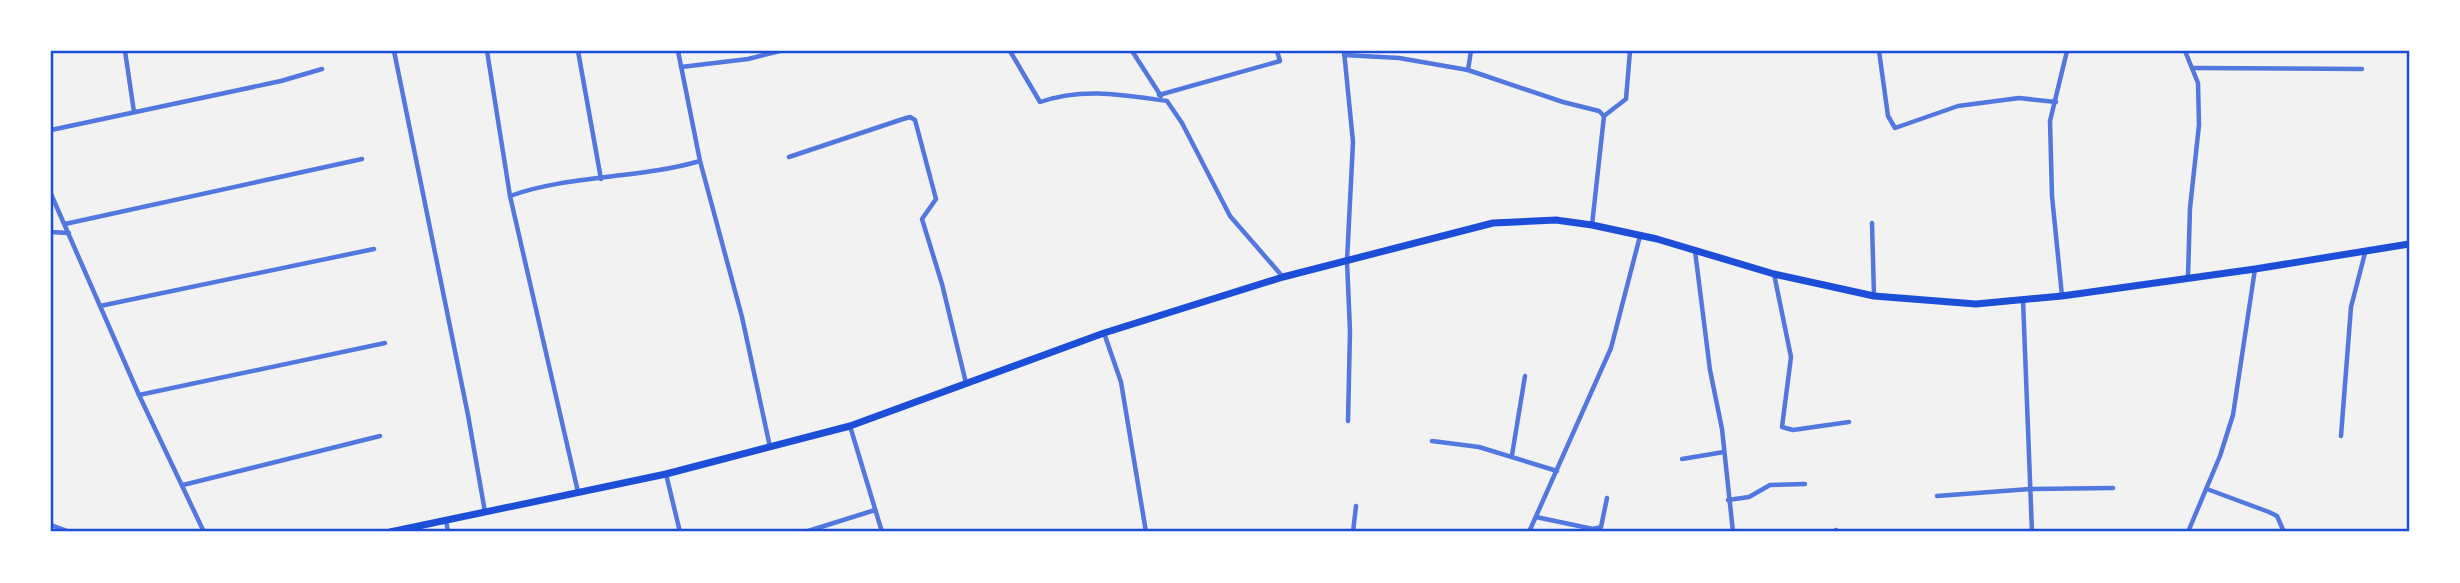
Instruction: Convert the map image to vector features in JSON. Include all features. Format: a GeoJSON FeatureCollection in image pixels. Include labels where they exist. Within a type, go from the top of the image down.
{"type":"FeatureCollection","features":[{"type":"Feature","properties":{"kind":"main road"},"geometry":{"type":"LineString","coordinates":[[390,532],[666,474],[850,426],[1104,333],[1283,277],[1493,222],[1547,220],[1592,225],[1695,250],[1774,274],[1874,296],[1976,304],[2062,296],[2365,253],[2409,244]]}},
{"type":"Feature","properties":{"kind":"street"},"geometry":{"type":"LineString","coordinates":[[125,51],[134,113]]}},
{"type":"Feature","properties":{"kind":"street"},"geometry":{"type":"LineString","coordinates":[[394,51],[468,415],[485,512]]}},
{"type":"Feature","properties":{"kind":"street"},"geometry":{"type":"LineString","coordinates":[[487,51],[510,196],[578,493]]}},
{"type":"Feature","properties":{"kind":"street"},"geometry":{"type":"LineString","coordinates":[[578,51],[601,179]]}},
{"type":"Feature","properties":{"kind":"street"},"geometry":{"type":"LineString","coordinates":[[678,51],[700,161],[742,317],[770,448]]}},
{"type":"Feature","properties":{"kind":"street"},"geometry":{"type":"LineString","coordinates":[[681,66],[748,59],[780,51]]}},
{"type":"Feature","properties":{"kind":"street"},"geometry":{"type":"LineString","coordinates":[[1010,51],[1040,102],[1064,94],[1109,93],[1167,101]]}},
{"type":"Feature","properties":{"kind":"street"},"geometry":{"type":"LineString","coordinates":[[1132,51],[1159,95],[1167,101],[1182,123],[1230,216],[1283,277]]}},
{"type":"Feature","properties":{"kind":"street"},"geometry":{"type":"LineString","coordinates":[[1159,95],[1280,61],[1278,51]]}},
{"type":"Feature","properties":{"kind":"street"},"geometry":{"type":"LineString","coordinates":[[1468,70],[1471,51]]}},
{"type":"Feature","properties":{"kind":"street"},"geometry":{"type":"LineString","coordinates":[[1592,225],[1604,116],[1626,99],[1630,51]]}},
{"type":"Feature","properties":{"kind":"street"},"geometry":{"type":"LineString","coordinates":[[1879,51],[1888,116],[1895,128],[1958,106],[2019,98],[2056,102]]}},
{"type":"Feature","properties":{"kind":"street"},"geometry":{"type":"LineString","coordinates":[[2062,296],[2052,196],[2050,121],[2067,51]]}},
{"type":"Feature","properties":{"kind":"street"},"geometry":{"type":"LineString","coordinates":[[2185,51],[2199,83],[2199,125],[2190,208],[2188,277]]}},
{"type":"Feature","properties":{"kind":"street"},"geometry":{"type":"LineString","coordinates":[[1348,421],[1350,331],[1346,261],[1353,142],[1344,53],[1399,58],[1468,70],[1599,111],[1604,116]]}},
{"type":"Feature","properties":{"kind":"street"},"geometry":{"type":"LineString","coordinates":[[2194,68],[2362,69]]}},
{"type":"Feature","properties":{"kind":"street"},"geometry":{"type":"LineString","coordinates":[[51,130],[291,79],[322,69]]}},
{"type":"Feature","properties":{"kind":"street"},"geometry":{"type":"LineString","coordinates":[[789,158],[910,117],[915,120],[936,199],[922,219],[939,273],[966,384]]}},
{"type":"Feature","properties":{"kind":"street"},"geometry":{"type":"LineString","coordinates":[[65,224],[362,159]]}},
{"type":"Feature","properties":{"kind":"street"},"geometry":{"type":"LineString","coordinates":[[510,196],[535,188],[670,170],[700,161]]}},
{"type":"Feature","properties":{"kind":"street"},"geometry":{"type":"LineString","coordinates":[[51,194],[139,395],[204,532]]}},
{"type":"Feature","properties":{"kind":"street"},"geometry":{"type":"LineString","coordinates":[[1872,223],[1874,296]]}},
{"type":"Feature","properties":{"kind":"street"},"geometry":{"type":"LineString","coordinates":[[51,232],[68,233]]}},
{"type":"Feature","properties":{"kind":"street"},"geometry":{"type":"LineString","coordinates":[[1529,532],[1611,348],[1640,236]]}},
{"type":"Feature","properties":{"kind":"street"},"geometry":{"type":"LineString","coordinates":[[100,306],[374,249]]}},
{"type":"Feature","properties":{"kind":"street"},"geometry":{"type":"LineString","coordinates":[[1695,250],[1699,298],[1734,532]]}},
{"type":"Feature","properties":{"kind":"street"},"geometry":{"type":"LineString","coordinates":[[2341,436],[2351,307],[2365,253]]}},
{"type":"Feature","properties":{"kind":"street"},"geometry":{"type":"LineString","coordinates":[[2188,532],[2207,489],[2233,415],[2255,269]]}},
{"type":"Feature","properties":{"kind":"street"},"geometry":{"type":"LineString","coordinates":[[1774,274],[1791,357],[1782,427],[1793,430],[1849,422]]}},
{"type":"Feature","properties":{"kind":"street"},"geometry":{"type":"LineString","coordinates":[[2023,300],[2032,532]]}},
{"type":"Feature","properties":{"kind":"street"},"geometry":{"type":"LineString","coordinates":[[1104,333],[1124,396],[1146,532]]}},
{"type":"Feature","properties":{"kind":"street"},"geometry":{"type":"LineString","coordinates":[[139,395],[385,343]]}},
{"type":"Feature","properties":{"kind":"street"},"geometry":{"type":"LineString","coordinates":[[1512,455],[1525,376]]}},
{"type":"Feature","properties":{"kind":"street"},"geometry":{"type":"LineString","coordinates":[[850,426],[882,532]]}},
{"type":"Feature","properties":{"kind":"street"},"geometry":{"type":"LineString","coordinates":[[183,485],[380,436]]}},
{"type":"Feature","properties":{"kind":"street"},"geometry":{"type":"LineString","coordinates":[[1432,441],[1479,447],[1557,471]]}},
{"type":"Feature","properties":{"kind":"street"},"geometry":{"type":"LineString","coordinates":[[1682,459],[1724,452]]}},
{"type":"Feature","properties":{"kind":"street"},"geometry":{"type":"LineString","coordinates":[[666,474],[680,532]]}},
{"type":"Feature","properties":{"kind":"street"},"geometry":{"type":"LineString","coordinates":[[1728,500],[1749,497],[1770,485],[1805,484]]}},
{"type":"Feature","properties":{"kind":"street"},"geometry":{"type":"LineString","coordinates":[[1937,496],[2030,489],[2113,488]]}},
{"type":"Feature","properties":{"kind":"street"},"geometry":{"type":"LineString","coordinates":[[2207,489],[2277,516],[2284,532]]}},
{"type":"Feature","properties":{"kind":"street"},"geometry":{"type":"LineString","coordinates":[[1536,517],[1593,529],[1601,527],[1607,498]]}},
{"type":"Feature","properties":{"kind":"street"},"geometry":{"type":"LineString","coordinates":[[1353,532],[1356,506]]}},
{"type":"Feature","properties":{"kind":"street"},"geometry":{"type":"LineString","coordinates":[[805,532],[875,510]]}},
{"type":"Feature","properties":{"kind":"street"},"geometry":{"type":"LineString","coordinates":[[446,520],[448,532]]}},
{"type":"Feature","properties":{"kind":"street"},"geometry":{"type":"LineString","coordinates":[[51,525],[70,532]]}}]}
